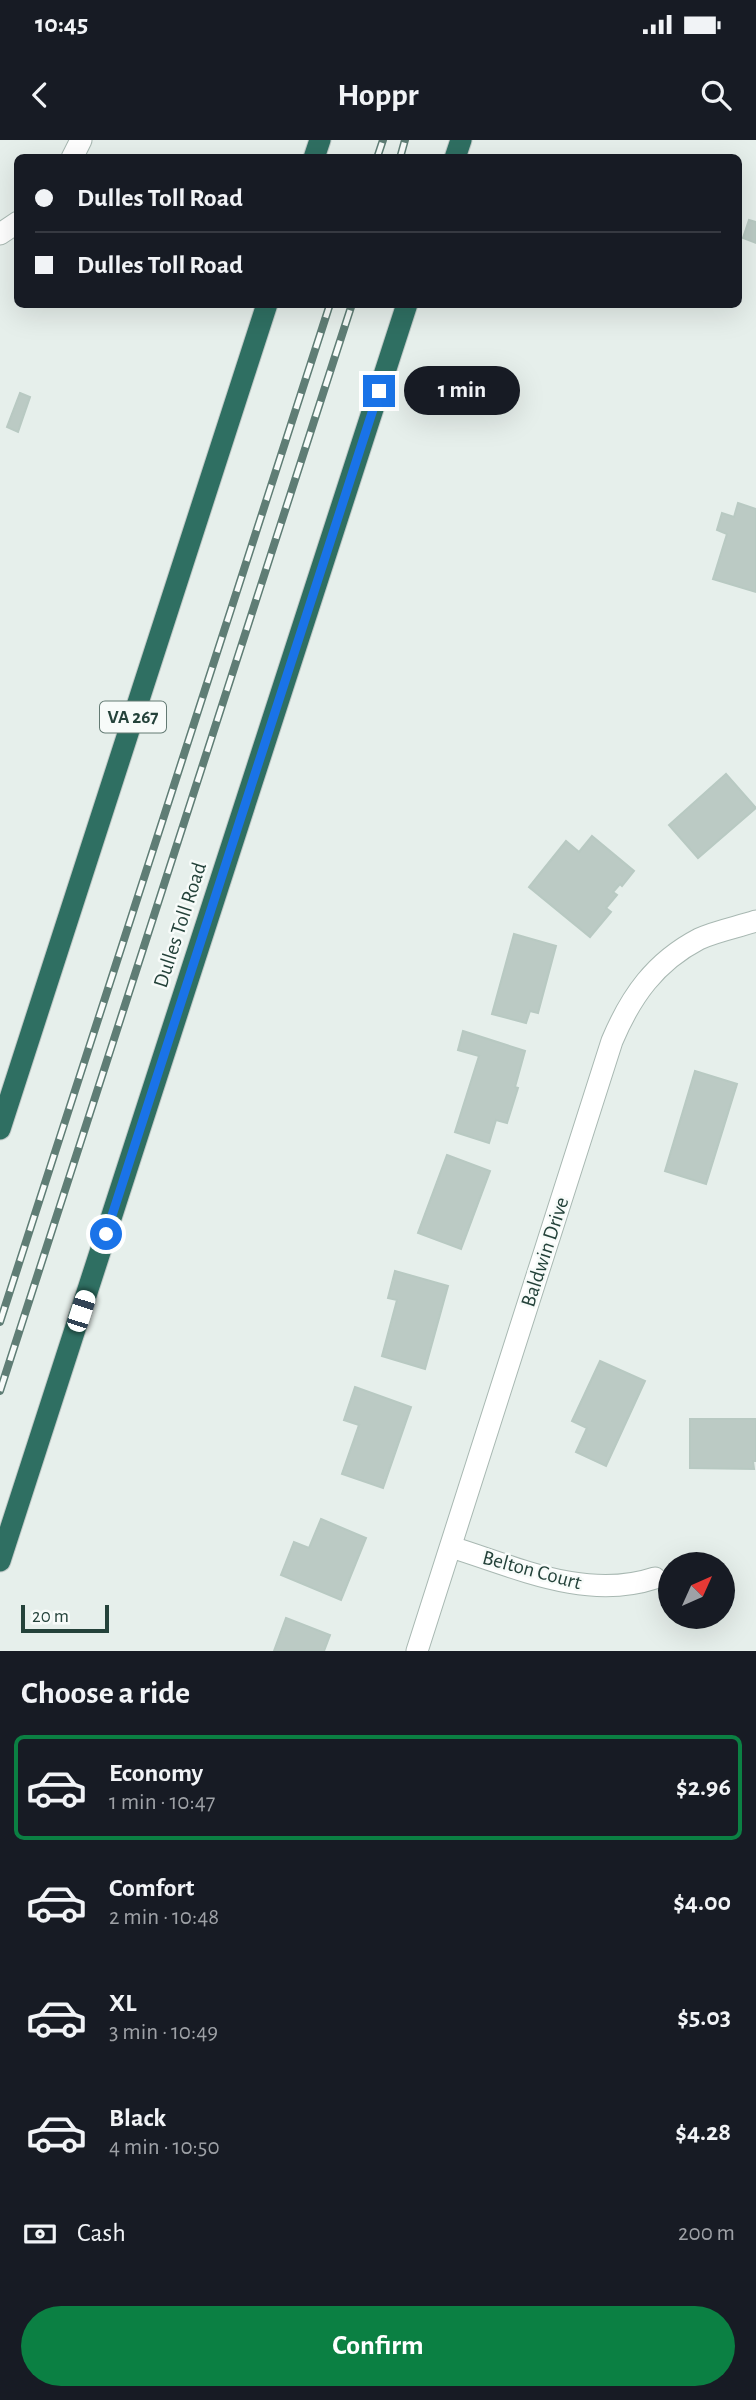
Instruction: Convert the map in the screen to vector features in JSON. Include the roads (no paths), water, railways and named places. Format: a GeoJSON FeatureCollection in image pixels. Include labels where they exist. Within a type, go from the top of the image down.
{"type":"FeatureCollection","features":[{"type":"Feature","properties":{"kind":"highway","name":"VA 267"},"geometry":{"type":"LineString","coordinates":[[0,1129],[266,308]]}},
{"type":"Feature","properties":{"kind":"highway","name":"Dulles Toll Road"},"geometry":{"type":"LineString","coordinates":[[0,1561],[406,308]]}},
{"type":"Feature","properties":{"kind":"street","name":"Baldwin Drive"},"geometry":{"type":"LineString","coordinates":[[417,1651],[608,1054],[625,1010],[645,981],[672,956],[700,939],[756,921]]}},
{"type":"Feature","properties":{"kind":"street","name":"Belton Court"},"geometry":{"type":"LineString","coordinates":[[451,1547],[574,1585],[610,1587],[655,1578]]}},
{"type":"Feature","properties":{"kind":"railway"},"geometry":{"type":"LineString","coordinates":[[378,154],[383,140]]}},
{"type":"Feature","properties":{"kind":"railway"},"geometry":{"type":"LineString","coordinates":[[401,154],[405,140]]}},
{"type":"Feature","properties":{"kind":"railway"},"geometry":{"type":"LineString","coordinates":[[0,1322],[329,308]]}},
{"type":"Feature","properties":{"kind":"railway"},"geometry":{"type":"LineString","coordinates":[[0,1391],[351,308]]}}]}
